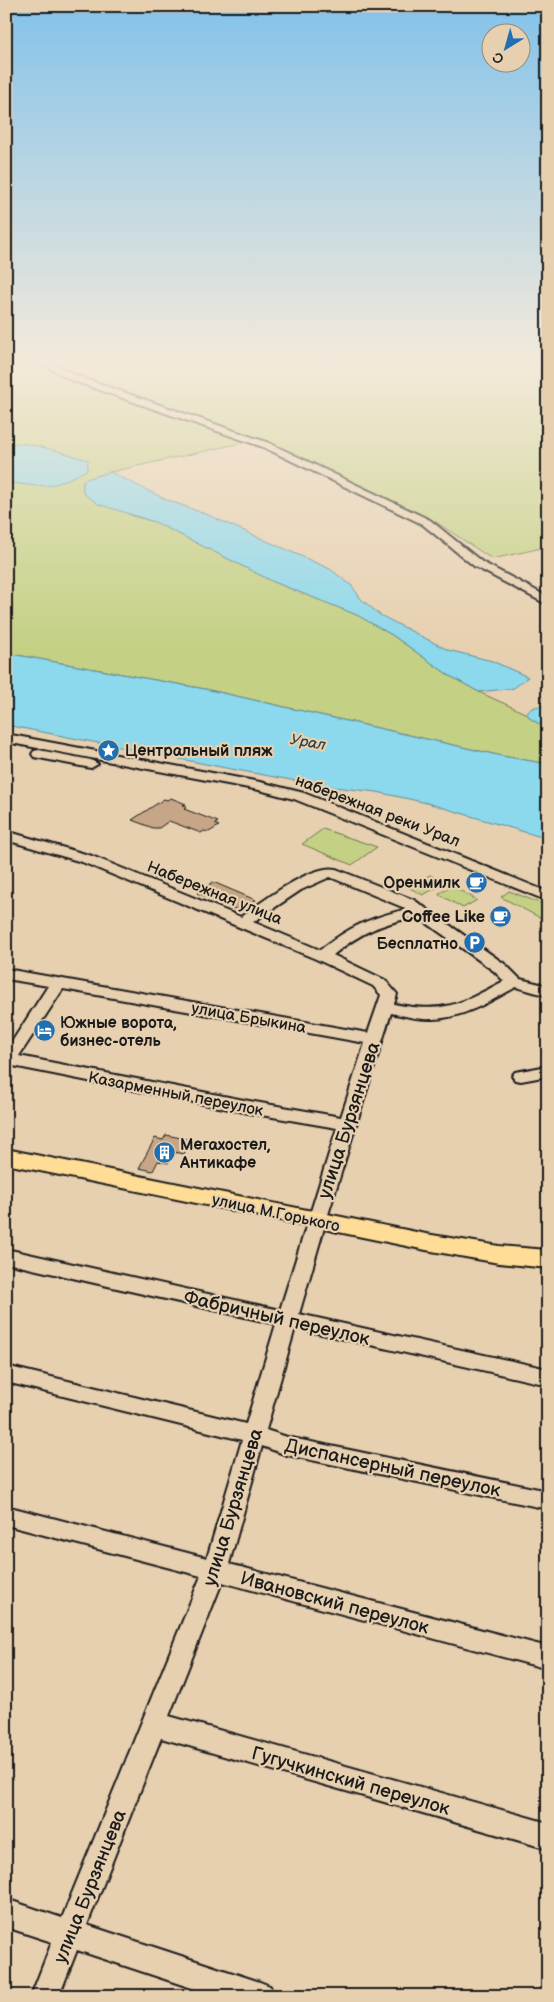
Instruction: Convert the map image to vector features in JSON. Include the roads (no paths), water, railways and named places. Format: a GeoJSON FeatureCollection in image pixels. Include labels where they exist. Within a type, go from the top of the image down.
{"type":"FeatureCollection","features":[{"type":"Feature","properties":{"kind":"main road","name":"улица М.Горького"},"geometry":{"type":"LineString","coordinates":[[6,1156],[316,1220],[498,1254],[548,1259]]}},
{"type":"Feature","properties":{"kind":"street"},"geometry":{"type":"LineString","coordinates":[[292,457],[426,522],[478,564],[548,602]]}},
{"type":"Feature","properties":{"kind":"street"},"geometry":{"type":"LineString","coordinates":[[526,590],[548,586]]}},
{"type":"Feature","properties":{"kind":"street","name":"набережная реки Урал"},"geometry":{"type":"LineString","coordinates":[[6,738],[18,746],[246,788],[346,822],[493,881],[498,877],[548,897]]}},
{"type":"Feature","properties":{"kind":"street","name":"Набережная улица"},"geometry":{"type":"LineString","coordinates":[[6,835],[87,859],[322,956],[379,983],[389,994],[386,1007]]}},
{"type":"Feature","properties":{"kind":"street"},"geometry":{"type":"LineString","coordinates":[[242,922],[281,896],[320,875],[331,872],[396,896],[421,910],[500,968],[514,982]]}},
{"type":"Feature","properties":{"kind":"street"},"geometry":{"type":"LineString","coordinates":[[322,956],[350,934],[377,921],[421,910]]}},
{"type":"Feature","properties":{"kind":"street","name":"улица Брыкина"},"geometry":{"type":"LineString","coordinates":[[6,974],[374,1038]]}},
{"type":"Feature","properties":{"kind":"street"},"geometry":{"type":"LineString","coordinates":[[386,1007],[433,1014],[445,1012],[472,1002],[514,982],[544,985]]}},
{"type":"Feature","properties":{"kind":"street"},"geometry":{"type":"LineString","coordinates":[[7,1061],[58,984]]}},
{"type":"Feature","properties":{"kind":"street","name":"улица Бурзянцева"},"geometry":{"type":"LineString","coordinates":[[44,1996],[155,1724],[215,1570],[316,1220],[374,1038],[386,1007]]}},
{"type":"Feature","properties":{"kind":"street","name":"Казарменный переулок"},"geometry":{"type":"LineString","coordinates":[[7,1061],[347,1124]]}},
{"type":"Feature","properties":{"kind":"street"},"geometry":{"type":"LineString","coordinates":[[521,1076],[548,1071]]}},
{"type":"Feature","properties":{"kind":"street","name":"Фабричный переулок"},"geometry":{"type":"LineString","coordinates":[[6,1256],[548,1377]]}},
{"type":"Feature","properties":{"kind":"street","name":"Диспансерный переулок"},"geometry":{"type":"LineString","coordinates":[[6,1374],[255,1435],[288,1446],[548,1500]]}},
{"type":"Feature","properties":{"kind":"street","name":"Ивановский переулок"},"geometry":{"type":"LineString","coordinates":[[6,1514],[548,1658]]}},
{"type":"Feature","properties":{"kind":"street","name":"Гугучкинский переулок"},"geometry":{"type":"LineString","coordinates":[[155,1724],[548,1836]]}},
{"type":"Feature","properties":{"kind":"street"},"geometry":{"type":"LineString","coordinates":[[6,1913],[260,1996]]}},
{"type":"Feature","properties":{"kind":"water"},"geometry":{"type":"Polygon","coordinates":[[[6,457],[79,457],[88,460],[87,470],[56,484],[40,486],[6,482],[6,457]]]}},
{"type":"Feature","properties":{"kind":"water"},"geometry":{"type":"Polygon","coordinates":[[[110,472],[165,499],[208,515],[330,569],[351,585],[361,599],[380,615],[448,650],[492,661],[528,677],[514,688],[479,692],[450,676],[392,635],[357,615],[274,582],[155,522],[98,504],[83,493],[83,480],[110,472]]]}},
{"type":"Feature","properties":{"kind":"water","name":"Урал"},"geometry":{"type":"Polygon","coordinates":[[[6,653],[205,689],[502,756],[548,764],[548,839],[427,803],[377,792],[324,786],[6,725],[6,653]]]}},
{"type":"Feature","properties":{"kind":"water"},"geometry":{"type":"Polygon","coordinates":[[[548,705],[548,729],[531,719],[527,714],[533,708],[548,705]]]}},
{"type":"Feature","properties":{"kind":"place","name":"Центральный пляж"},"geometry":{"type":"Point","coordinates":[109,750]}},
{"type":"Feature","properties":{"kind":"place","name":"Оренмилк"},"geometry":{"type":"Point","coordinates":[476,882]}},
{"type":"Feature","properties":{"kind":"place","name":"Coffee Like"},"geometry":{"type":"Point","coordinates":[501,916]}},
{"type":"Feature","properties":{"kind":"place","name":"Бесплатно"},"geometry":{"type":"Point","coordinates":[474,943]}},
{"type":"Feature","properties":{"kind":"place","name":"Южные ворота, бизнес-отель"},"geometry":{"type":"Point","coordinates":[44,1031]}},
{"type":"Feature","properties":{"kind":"place","name":"Мегахостел, Антикафе"},"geometry":{"type":"Point","coordinates":[164,1153]}}]}
